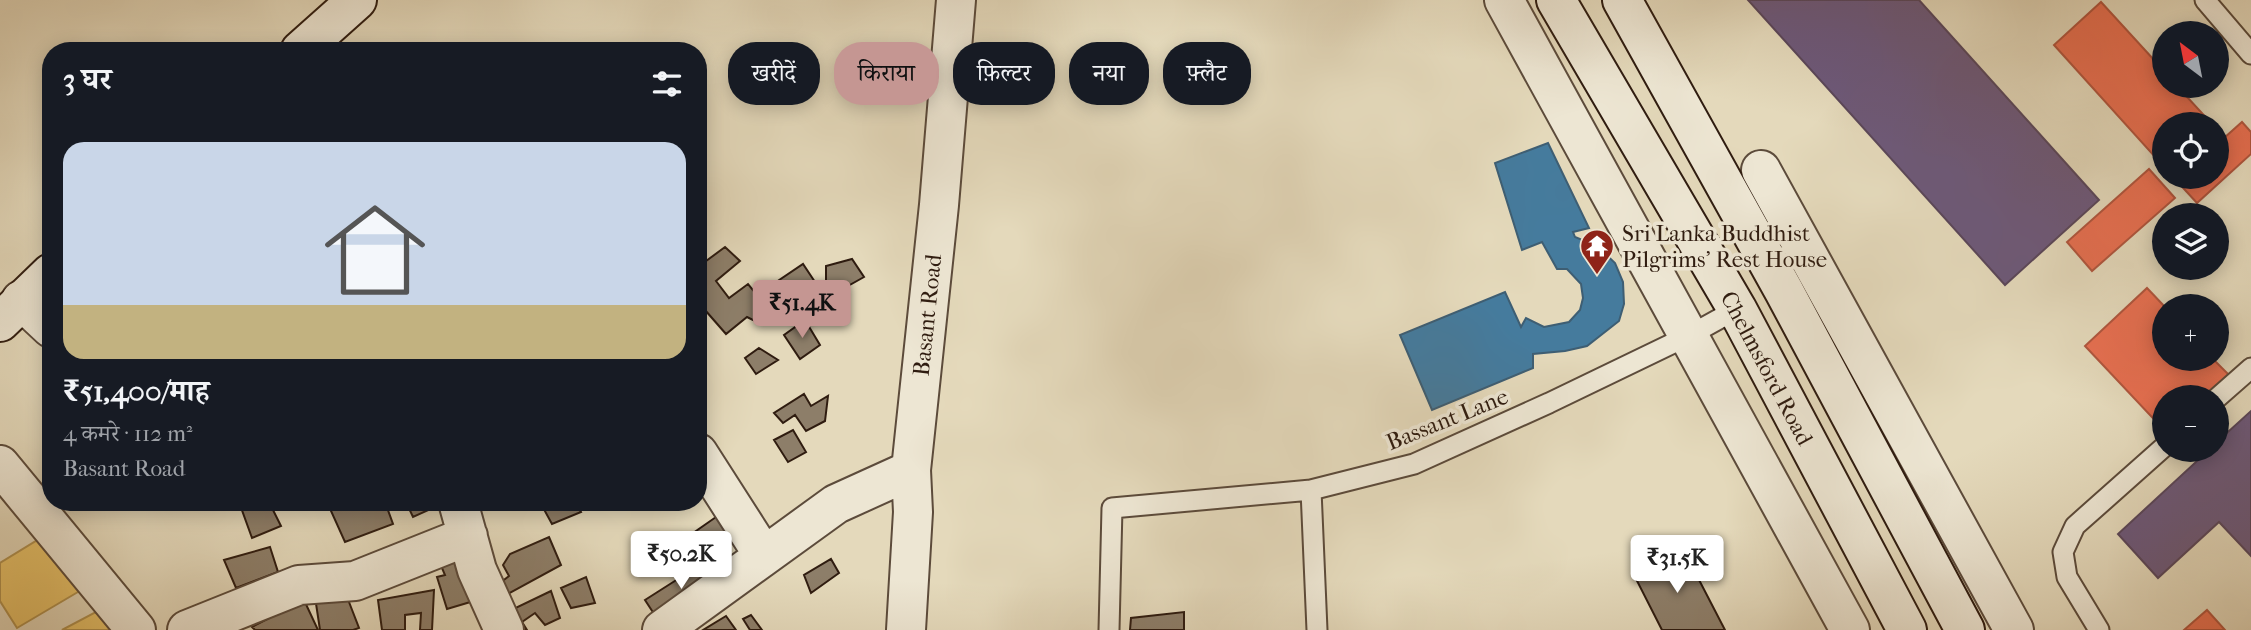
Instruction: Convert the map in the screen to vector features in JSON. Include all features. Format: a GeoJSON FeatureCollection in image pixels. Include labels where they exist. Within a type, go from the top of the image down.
{"type":"FeatureCollection","features":[{"type":"Feature","properties":{"kind":"street","name":"Basant Road"},"geometry":{"type":"LineString","coordinates":[[906,630],[913,512],[912,470],[956,0]]}},
{"type":"Feature","properties":{"kind":"street"},"geometry":{"type":"LineString","coordinates":[[1504,0],[1850,630]]}},
{"type":"Feature","properties":{"kind":"street","name":"Chelmsford Road"},"geometry":{"type":"LineString","coordinates":[[1556,0],[1737,309],[1907,630]]}},
{"type":"Feature","properties":{"kind":"street"},"geometry":{"type":"LineString","coordinates":[[1622,0],[1784,291],[1965,630]]}},
{"type":"Feature","properties":{"kind":"street"},"geometry":{"type":"LineString","coordinates":[[309,42],[346,4]]}},
{"type":"Feature","properties":{"kind":"street"},"geometry":{"type":"LineString","coordinates":[[1761,170],[2014,630]]}},
{"type":"Feature","properties":{"kind":"street"},"geometry":{"type":"LineString","coordinates":[[42,282],[11,311],[42,324]]}},
{"type":"Feature","properties":{"kind":"street"},"geometry":{"type":"LineString","coordinates":[[0,465],[136,630]]}},
{"type":"Feature","properties":{"kind":"street"},"geometry":{"type":"LineString","coordinates":[[707,467],[764,556]]}},
{"type":"Feature","properties":{"kind":"street"},"geometry":{"type":"LineString","coordinates":[[662,630],[836,503],[912,470]]}},
{"type":"Feature","properties":{"kind":"street"},"geometry":{"type":"LineString","coordinates":[[187,630],[299,585],[355,581],[463,519],[477,569],[504,630]]}},
{"type":"Feature","properties":{"kind":"lane"},"geometry":{"type":"LineString","coordinates":[[2205,0],[2251,54]]}},
{"type":"Feature","properties":{"kind":"lane","name":"Bassant Lane"},"geometry":{"type":"LineString","coordinates":[[1109,630],[1112,508],[1311,490],[1414,464],[1549,403],[1690,335],[1737,309]]}},
{"type":"Feature","properties":{"kind":"lane"},"geometry":{"type":"LineString","coordinates":[[2229,387],[2251,368]]}},
{"type":"Feature","properties":{"kind":"lane"},"geometry":{"type":"LineString","coordinates":[[2099,630],[2067,577],[2063,552],[2076,526],[2152,458]]}},
{"type":"Feature","properties":{"kind":"lane"},"geometry":{"type":"LineString","coordinates":[[1311,490],[1317,630]]}},
{"type":"Feature","properties":{"kind":"building: आवास"},"geometry":{"type":"Polygon","coordinates":[[[49,533],[83,589],[17,628],[0,601],[0,563],[49,533]]]}},
{"type":"Feature","properties":{"kind":"building: आवास"},"geometry":{"type":"Polygon","coordinates":[[[109,605],[122,630],[62,630],[109,605]]]}},
{"type":"Feature","properties":{"kind":"building: दुकानें"},"geometry":{"type":"Polygon","coordinates":[[[2101,2],[2152,58],[2152,98],[2188,98],[2201,112],[2152,112],[2152,154],[2054,45],[2101,2]]]}},
{"type":"Feature","properties":{"kind":"building: दुकानें"},"geometry":{"type":"Polygon","coordinates":[[[2242,122],[2251,132],[2251,154],[2229,174],[2229,134],[2242,122]]]}},
{"type":"Feature","properties":{"kind":"building: दुकानें"},"geometry":{"type":"Polygon","coordinates":[[[2149,169],[2152,172],[2152,189],[2167,189],[2175,198],[2169,203],[2152,203],[2152,218],[2092,271],[2067,242],[2149,169]]]}},
{"type":"Feature","properties":{"kind":"building: दुकानें"},"geometry":{"type":"Polygon","coordinates":[[[2184,189],[2212,189],[2197,203],[2184,189]]]}},
{"type":"Feature","properties":{"kind":"building: दुकानें"},"geometry":{"type":"Polygon","coordinates":[[[2147,288],[2153,294],[2152,371],[2225,371],[2230,376],[2220,385],[2152,385],[2152,417],[2085,346],[2147,288]]]}},
{"type":"Feature","properties":{"kind":"building: दुकानें"},"geometry":{"type":"Polygon","coordinates":[[[2207,610],[2225,630],[2184,630],[2207,610]]]}},
{"type":"Feature","properties":{"kind":"building: कार्यालय"},"geometry":{"type":"Polygon","coordinates":[[[1748,0],[1919,0],[2099,200],[2005,285],[1748,0]]]}},
{"type":"Feature","properties":{"kind":"building: कार्यालय"},"geometry":{"type":"Polygon","coordinates":[[[2251,411],[2251,556],[2219,522],[2158,578],[2118,534],[2196,462],[2229,462],[2229,431],[2251,411]]]}},
{"type":"Feature","properties":{"kind":"building: सार्वजनिक","name":"Sri Lanka Buddhist Pilgrims' Rest House"},"geometry":{"type":"Polygon","coordinates":[[[1548,143],[1589,228],[1573,232],[1575,237],[1597,246],[1615,263],[1623,282],[1624,304],[1619,321],[1587,346],[1533,354],[1533,368],[1432,410],[1400,335],[1505,292],[1521,327],[1526,318],[1544,327],[1569,322],[1580,310],[1583,298],[1581,284],[1567,269],[1557,269],[1542,242],[1522,250],[1495,163],[1548,143]]]}},
{"type":"Feature","properties":{"kind":"building: अन्य"},"geometry":{"type":"Polygon","coordinates":[[[725,247],[740,261],[716,281],[729,298],[748,284],[757,295],[803,264],[817,285],[826,283],[826,266],[852,259],[864,277],[812,306],[790,310],[787,303],[778,298],[757,322],[747,317],[726,334],[707,312],[707,260],[725,247]]]}},
{"type":"Feature","properties":{"kind":"building: अन्य"},"geometry":{"type":"Polygon","coordinates":[[[805,320],[820,345],[800,359],[784,335],[805,320]]]}},
{"type":"Feature","properties":{"kind":"building: अन्य"},"geometry":{"type":"Polygon","coordinates":[[[759,348],[778,360],[756,374],[745,358],[759,348]]]}},
{"type":"Feature","properties":{"kind":"building: अन्य"},"geometry":{"type":"Polygon","coordinates":[[[804,394],[811,406],[828,396],[825,421],[806,431],[795,415],[783,423],[774,413],[804,394]]]}},
{"type":"Feature","properties":{"kind":"building: अन्य"},"geometry":{"type":"Polygon","coordinates":[[[793,430],[806,452],[788,462],[774,440],[793,430]]]}},
{"type":"Feature","properties":{"kind":"building: अन्य"},"geometry":{"type":"Polygon","coordinates":[[[726,510],[745,535],[702,561],[686,538],[726,510]]]}},
{"type":"Feature","properties":{"kind":"building: अन्य"},"geometry":{"type":"Polygon","coordinates":[[[242,511],[274,511],[281,526],[252,538],[242,511]]]}},
{"type":"Feature","properties":{"kind":"building: अन्य"},"geometry":{"type":"Polygon","coordinates":[[[331,511],[388,511],[393,524],[345,542],[331,511]]]}},
{"type":"Feature","properties":{"kind":"building: अन्य"},"geometry":{"type":"Polygon","coordinates":[[[410,511],[426,511],[413,517],[410,511]]]}},
{"type":"Feature","properties":{"kind":"building: अन्य"},"geometry":{"type":"Polygon","coordinates":[[[545,511],[581,512],[552,524],[545,511]]]}},
{"type":"Feature","properties":{"kind":"building: अन्य"},"geometry":{"type":"Polygon","coordinates":[[[549,537],[561,565],[506,595],[500,583],[509,576],[503,565],[510,554],[549,537]]]}},
{"type":"Feature","properties":{"kind":"building: अन्य"},"geometry":{"type":"Polygon","coordinates":[[[270,547],[278,572],[236,588],[224,560],[270,547]]]}},
{"type":"Feature","properties":{"kind":"building: अन्य"},"geometry":{"type":"Polygon","coordinates":[[[1682,547],[1725,630],[1662,630],[1633,573],[1682,547]]]}},
{"type":"Feature","properties":{"kind":"building: अन्य"},"geometry":{"type":"Polygon","coordinates":[[[459,551],[477,600],[447,609],[437,577],[445,575],[439,561],[459,551]]]}},
{"type":"Feature","properties":{"kind":"building: अन्य"},"geometry":{"type":"Polygon","coordinates":[[[831,559],[839,573],[811,593],[804,575],[831,559]]]}},
{"type":"Feature","properties":{"kind":"building: अन्य"},"geometry":{"type":"Polygon","coordinates":[[[703,563],[717,583],[658,620],[645,600],[703,563]]]}},
{"type":"Feature","properties":{"kind":"building: अन्य"},"geometry":{"type":"Polygon","coordinates":[[[586,577],[595,603],[571,608],[561,588],[586,577]]]}},
{"type":"Feature","properties":{"kind":"building: अन्य"},"geometry":{"type":"Polygon","coordinates":[[[434,590],[432,630],[420,630],[421,613],[405,615],[405,630],[382,630],[378,600],[434,590]]]}},
{"type":"Feature","properties":{"kind":"building: अन्य"},"geometry":{"type":"Polygon","coordinates":[[[551,591],[560,618],[545,625],[535,613],[522,622],[527,630],[516,630],[507,612],[551,591]]]}},
{"type":"Feature","properties":{"kind":"building: अन्य"},"geometry":{"type":"Polygon","coordinates":[[[315,597],[357,597],[349,602],[359,628],[320,630],[315,597]]]}},
{"type":"Feature","properties":{"kind":"building: अन्य"},"geometry":{"type":"Polygon","coordinates":[[[304,600],[318,630],[255,630],[252,627],[304,600]]]}},
{"type":"Feature","properties":{"kind":"building: अन्य"},"geometry":{"type":"Polygon","coordinates":[[[1184,612],[1184,630],[1130,630],[1131,618],[1184,612]]]}},
{"type":"Feature","properties":{"kind":"building: अन्य"},"geometry":{"type":"Polygon","coordinates":[[[751,615],[762,630],[750,630],[743,619],[751,615]]]}},
{"type":"Feature","properties":{"kind":"building: अन्य"},"geometry":{"type":"Polygon","coordinates":[[[726,616],[736,630],[703,630],[726,616]]]}},
{"type":"Feature","properties":{"kind":"place","name":"Sri Lanka Buddhist Pilgrims' Rest House"},"geometry":{"type":"Point","coordinates":[1597,276]}}]}
